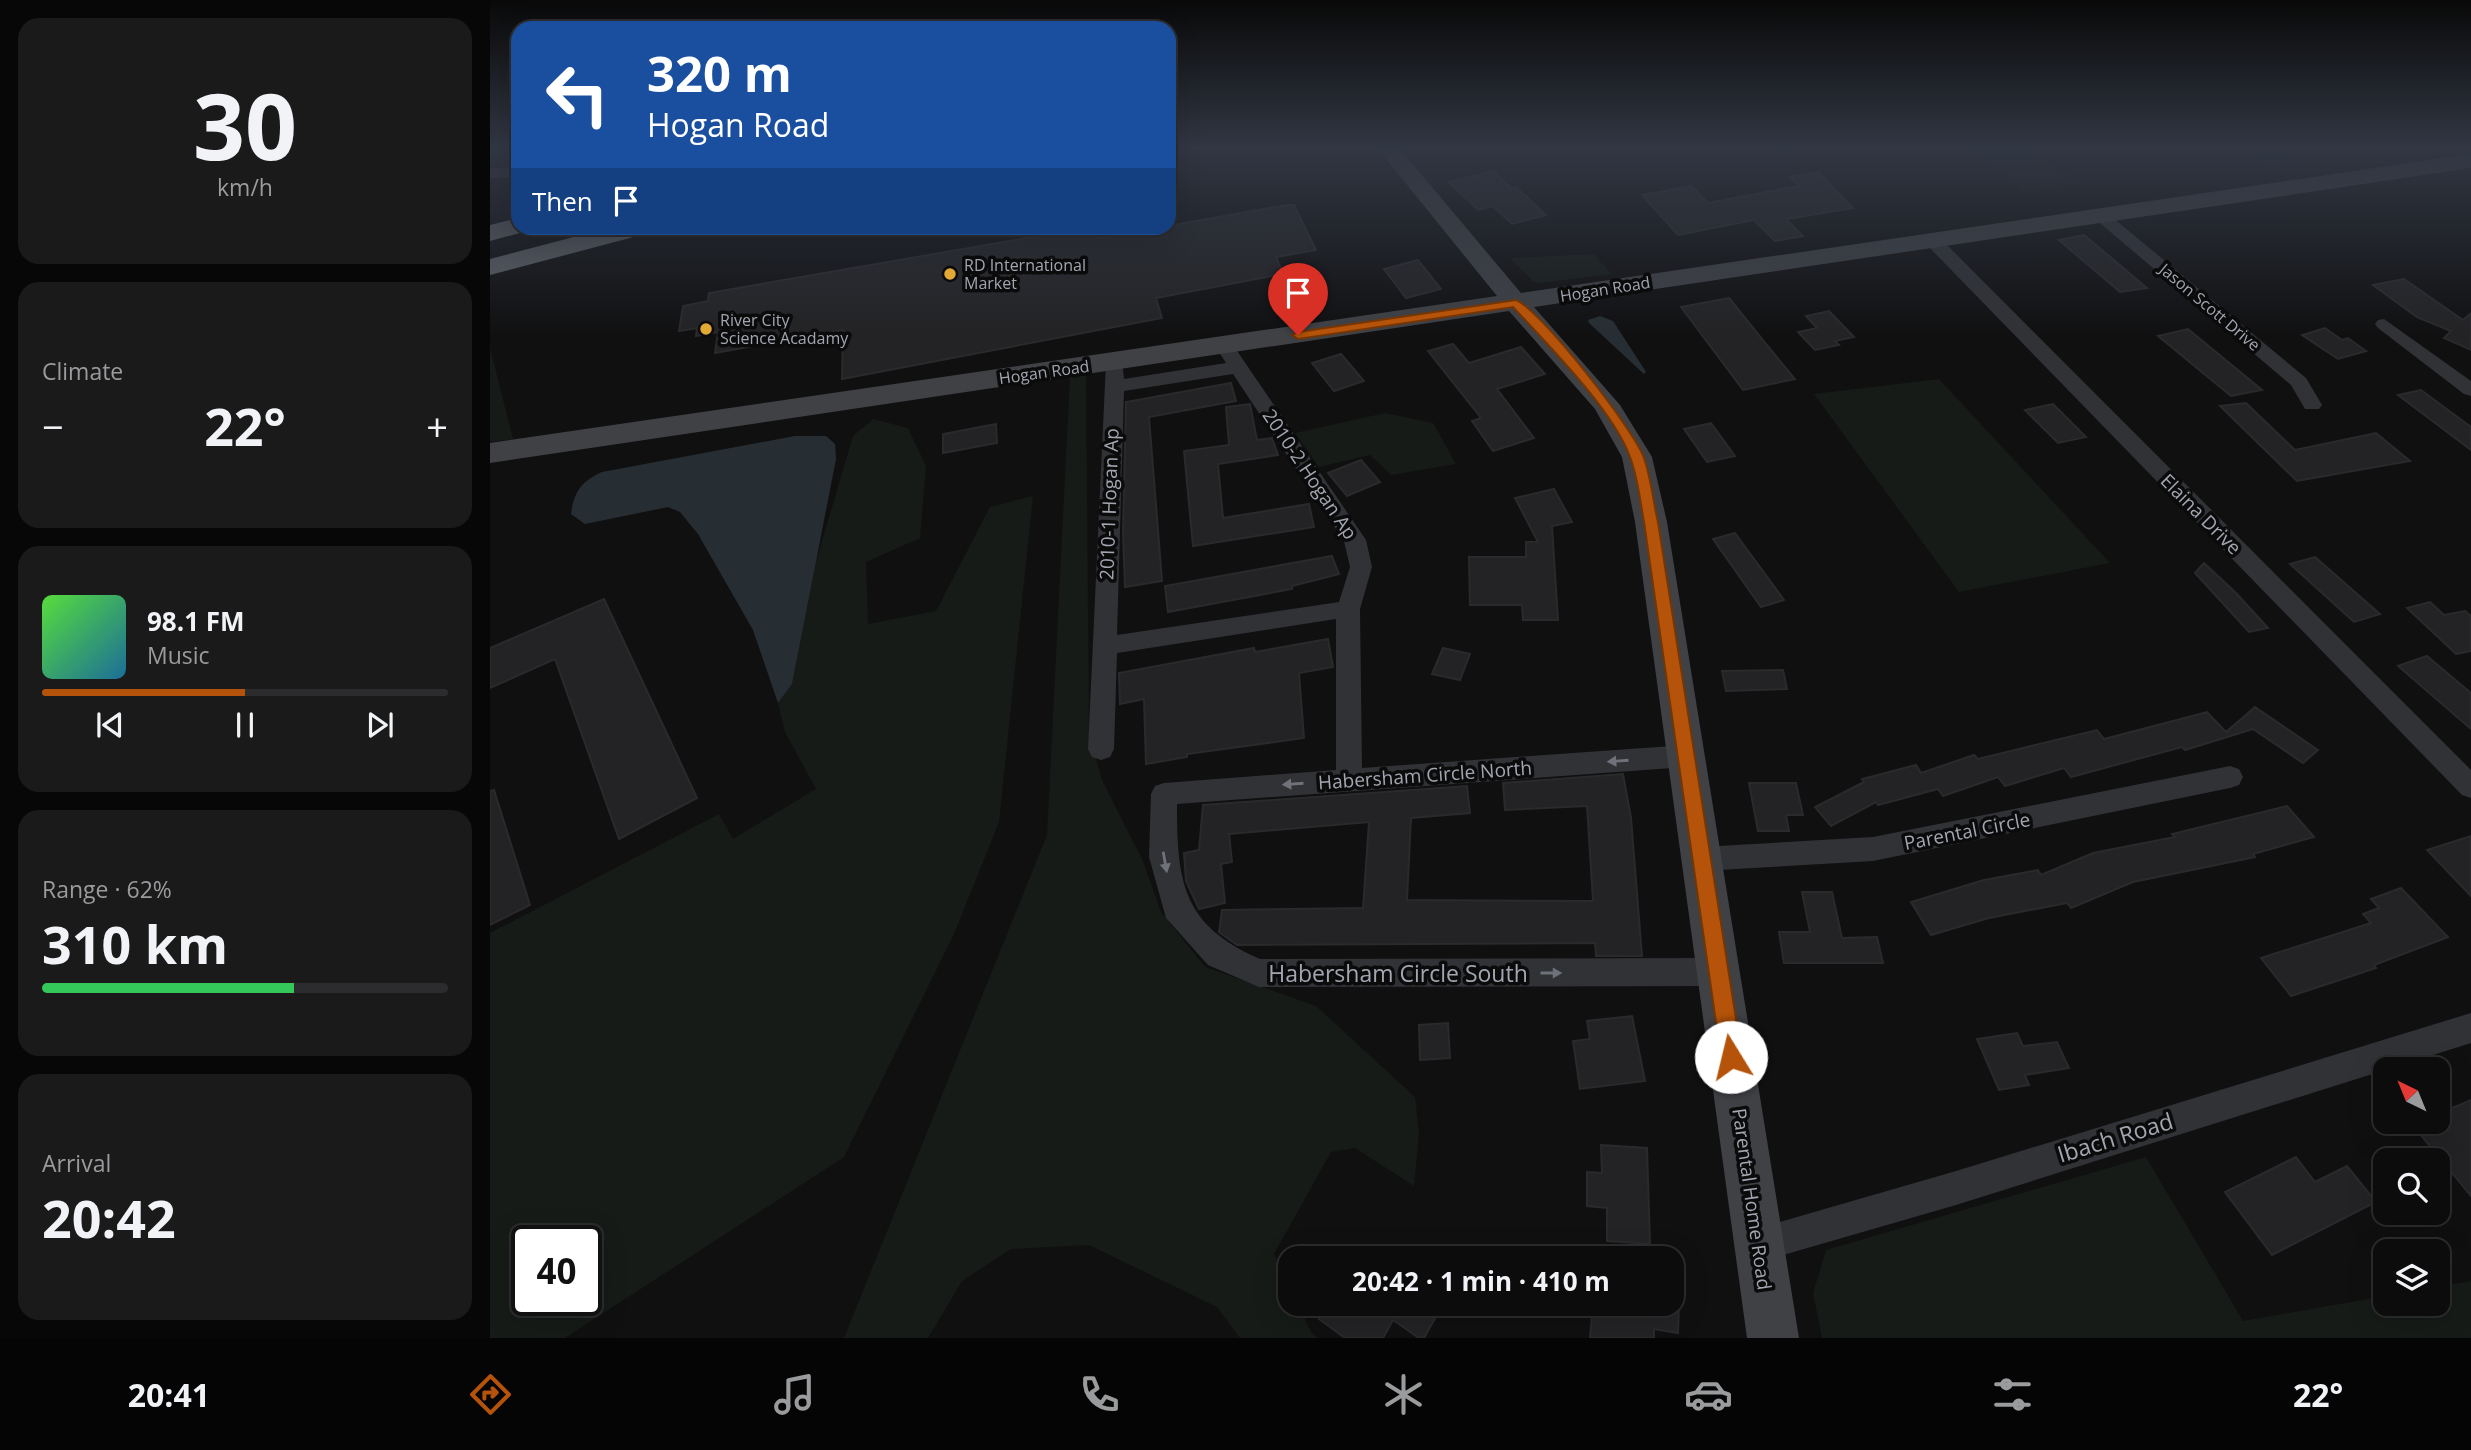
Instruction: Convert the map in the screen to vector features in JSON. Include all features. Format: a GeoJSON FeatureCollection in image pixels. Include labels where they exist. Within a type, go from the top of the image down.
{"type":"FeatureCollection","features":[{"type":"Feature","properties":{"kind":"highway"},"geometry":{"type":"LineString","coordinates":[[490,233],[511,228]]}},
{"type":"Feature","properties":{"kind":"highway"},"geometry":{"type":"LineString","coordinates":[[490,244],[526,235]]}},
{"type":"Feature","properties":{"kind":"highway"},"geometry":{"type":"LineString","coordinates":[[490,256],[568,235]]}},
{"type":"Feature","properties":{"kind":"highway"},"geometry":{"type":"LineString","coordinates":[[490,267],[610,235]]}},
{"type":"Feature","properties":{"kind":"main road","name":"Parental Home Road"},"geometry":{"type":"LineString","coordinates":[[1440,211],[1606,405],[1637,457],[1651,522],[1773,1338]]}},
{"type":"Feature","properties":{"kind":"main road","name":"Hogan Road"},"geometry":{"type":"LineString","coordinates":[[490,453],[1231,357],[1516,303],[2124,211]]}},
{"type":"Feature","properties":{"kind":"street","name":"Jason Scott Drive"},"geometry":{"type":"LineString","coordinates":[[2100,215],[2299,382],[2312,405]]}},
{"type":"Feature","properties":{"kind":"street"},"geometry":{"type":"LineString","coordinates":[[490,226],[511,222]]}},
{"type":"Feature","properties":{"kind":"street","name":"Elaina Drive"},"geometry":{"type":"LineString","coordinates":[[1932,240],[2471,787]]}},
{"type":"Feature","properties":{"kind":"street"},"geometry":{"type":"LineString","coordinates":[[2384,324],[2471,390]]}},
{"type":"Feature","properties":{"kind":"street","name":"2010-2 Hogan Ap"},"geometry":{"type":"LineString","coordinates":[[1231,357],[1355,540],[1361,567],[1348,609],[1349,780]]}},
{"type":"Feature","properties":{"kind":"street","name":"2010-1 Hogan Ap"},"geometry":{"type":"LineString","coordinates":[[1101,749],[1114,374]]}},
{"type":"Feature","properties":{"kind":"street"},"geometry":{"type":"LineString","coordinates":[[1104,646],[1348,609]]}},
{"type":"Feature","properties":{"kind":"street","name":"Habersham Circle North"},"geometry":{"type":"LineString","coordinates":[[1164,794],[1686,756]]}},
{"type":"Feature","properties":{"kind":"street","name":"Parental Circle"},"geometry":{"type":"LineString","coordinates":[[1701,859],[1873,849],[2230,778]]}},
{"type":"Feature","properties":{"kind":"street","name":"Habersham Circle South"},"geometry":{"type":"LineString","coordinates":[[1164,794],[1163,857],[1176,909],[1219,955],[1259,973],[1718,972]]}},
{"type":"Feature","properties":{"kind":"street","name":"Ibach Road"},"geometry":{"type":"LineString","coordinates":[[1759,1245],[1956,1188],[2471,1028]]}},
{"type":"Feature","properties":{"kind":"shaded area"},"geometry":{"type":"Polygon","coordinates":[[[1594,254],[1611,274],[1540,283],[1533,281],[1510,258],[1594,254]]]}},
{"type":"Feature","properties":{"kind":"shaded area"},"geometry":{"type":"Polygon","coordinates":[[[1600,316],[1613,321],[1646,372],[1644,374],[1589,323],[1588,320],[1600,316]]]}},
{"type":"Feature","properties":{"kind":"shaded area"},"geometry":{"type":"Polygon","coordinates":[[[490,348],[513,439],[490,442],[490,348]]]}},
{"type":"Feature","properties":{"kind":"shaded area"},"geometry":{"type":"Polygon","coordinates":[[[1086,373],[1089,734],[1102,780],[1143,861],[1161,912],[1205,967],[1316,1006],[1415,1097],[1419,1133],[1414,1186],[1355,1148],[1331,1152],[1274,1254],[1278,1262],[1278,1316],[1304,1316],[1311,1332],[1318,1338],[1240,1338],[1217,1307],[1089,1245],[1011,1249],[962,1281],[928,1338],[844,1338],[1047,835],[1070,376],[1086,373]]]}},
{"type":"Feature","properties":{"kind":"shaded area"},"geometry":{"type":"Polygon","coordinates":[[[1939,379],[2110,563],[1959,592],[1814,394],[1939,379]]]}},
{"type":"Feature","properties":{"kind":"shaded area"},"geometry":{"type":"Polygon","coordinates":[[[1385,413],[1433,423],[1456,464],[1391,475],[1370,455],[1319,467],[1295,433],[1385,413]]]}},
{"type":"Feature","properties":{"kind":"shaded area"},"geometry":{"type":"Polygon","coordinates":[[[873,419],[908,428],[926,466],[920,538],[866,562],[868,624],[936,611],[990,507],[1033,496],[999,822],[954,934],[844,1157],[602,1314],[602,1225],[511,1225],[511,1316],[599,1316],[565,1338],[490,1338],[490,933],[719,814],[733,839],[816,789],[785,732],[778,703],[792,684],[815,565],[853,436],[873,419]]]}},
{"type":"Feature","properties":{"kind":"shaded area"},"geometry":{"type":"Polygon","coordinates":[[[795,436],[826,436],[835,444],[836,459],[792,684],[778,703],[753,630],[698,534],[680,512],[668,507],[585,524],[571,514],[580,488],[602,472],[795,436]]]}},
{"type":"Feature","properties":{"kind":"shaded area"},"geometry":{"type":"Polygon","coordinates":[[[2146,1157],[2243,1321],[2373,1298],[2373,1316],[2450,1316],[2450,1285],[2471,1281],[2471,1338],[1822,1338],[1813,1293],[1826,1250],[2146,1157]]]}},
{"type":"Feature","properties":{"kind":"building"},"geometry":{"type":"Polygon","coordinates":[[[1250,211],[1297,211],[1316,250],[1276,257],[1283,274],[1156,298],[1162,318],[842,379],[843,330],[715,353],[718,332],[696,336],[697,328],[679,331],[683,306],[708,301],[709,293],[1044,235],[1098,235],[1099,238],[1116,235],[1176,235],[1176,224],[1250,211]]]}},
{"type":"Feature","properties":{"kind":"building"},"geometry":{"type":"Polygon","coordinates":[[[1499,211],[1542,211],[1546,215],[1512,224],[1499,211]]]}},
{"type":"Feature","properties":{"kind":"building"},"geometry":{"type":"Polygon","coordinates":[[[1657,211],[1832,211],[1786,219],[1803,236],[1775,241],[1754,220],[1678,235],[1657,211]]]}},
{"type":"Feature","properties":{"kind":"building"},"geometry":{"type":"Polygon","coordinates":[[[2084,235],[2147,288],[2120,292],[2059,240],[2084,235]]]}},
{"type":"Feature","properties":{"kind":"building"},"geometry":{"type":"Polygon","coordinates":[[[1418,260],[1441,289],[1406,298],[1384,269],[1418,260]]]}},
{"type":"Feature","properties":{"kind":"building"},"geometry":{"type":"Polygon","coordinates":[[[2404,279],[2463,320],[2471,313],[2471,350],[2444,338],[2451,331],[2417,317],[2373,285],[2404,279]]]}},
{"type":"Feature","properties":{"kind":"building"},"geometry":{"type":"Polygon","coordinates":[[[1729,298],[1795,379],[1743,390],[1681,307],[1729,298]]]}},
{"type":"Feature","properties":{"kind":"building"},"geometry":{"type":"Polygon","coordinates":[[[1829,311],[1854,337],[1835,341],[1839,345],[1815,350],[1798,332],[1817,328],[1806,316],[1829,311]]]}},
{"type":"Feature","properties":{"kind":"building"},"geometry":{"type":"Polygon","coordinates":[[[2325,328],[2342,340],[2348,338],[2366,351],[2338,359],[2302,335],[2325,328]]]}},
{"type":"Feature","properties":{"kind":"building"},"geometry":{"type":"Polygon","coordinates":[[[2188,329],[2262,390],[2231,396],[2158,336],[2188,329]]]}},
{"type":"Feature","properties":{"kind":"building"},"geometry":{"type":"Polygon","coordinates":[[[1453,344],[1469,363],[1521,347],[1545,374],[1497,389],[1534,438],[1493,451],[1472,421],[1481,418],[1428,351],[1453,344]]]}},
{"type":"Feature","properties":{"kind":"building"},"geometry":{"type":"Polygon","coordinates":[[[1341,354],[1364,381],[1334,391],[1312,363],[1341,354]]]}},
{"type":"Feature","properties":{"kind":"building"},"geometry":{"type":"Polygon","coordinates":[[[1231,383],[1236,401],[1149,417],[1162,581],[1125,587],[1123,533],[1126,402],[1231,383]]]}},
{"type":"Feature","properties":{"kind":"building"},"geometry":{"type":"Polygon","coordinates":[[[2421,390],[2471,427],[2471,450],[2398,395],[2421,390]]]}},
{"type":"Feature","properties":{"kind":"building"},"geometry":{"type":"Polygon","coordinates":[[[2246,403],[2295,450],[2376,433],[2410,461],[2297,481],[2220,406],[2246,403]]]}},
{"type":"Feature","properties":{"kind":"building"},"geometry":{"type":"Polygon","coordinates":[[[1250,404],[1257,440],[1272,438],[1278,455],[1218,464],[1223,518],[1309,504],[1314,527],[1193,546],[1184,451],[1229,445],[1226,407],[1250,404]]]}},
{"type":"Feature","properties":{"kind":"building"},"geometry":{"type":"Polygon","coordinates":[[[2053,404],[2086,437],[2058,443],[2025,410],[2053,404]]]}},
{"type":"Feature","properties":{"kind":"building"},"geometry":{"type":"Polygon","coordinates":[[[1711,423],[1735,456],[1707,462],[1684,429],[1711,423]]]}},
{"type":"Feature","properties":{"kind":"building"},"geometry":{"type":"Polygon","coordinates":[[[996,424],[997,443],[943,453],[943,434],[996,424]]]}},
{"type":"Feature","properties":{"kind":"building"},"geometry":{"type":"Polygon","coordinates":[[[1361,460],[1380,482],[1347,496],[1328,473],[1361,460]]]}},
{"type":"Feature","properties":{"kind":"building"},"geometry":{"type":"Polygon","coordinates":[[[1554,489],[1572,522],[1552,526],[1558,620],[1523,620],[1522,605],[1470,605],[1469,557],[1526,557],[1526,542],[1538,542],[1515,498],[1554,489]]]}},
{"type":"Feature","properties":{"kind":"building"},"geometry":{"type":"Polygon","coordinates":[[[1735,533],[1784,600],[1761,607],[1713,539],[1735,533]]]}},
{"type":"Feature","properties":{"kind":"building"},"geometry":{"type":"Polygon","coordinates":[[[1332,556],[1339,574],[1292,586],[1292,589],[1168,612],[1165,586],[1332,556]]]}},
{"type":"Feature","properties":{"kind":"building"},"geometry":{"type":"Polygon","coordinates":[[[2315,557],[2380,614],[2354,622],[2290,564],[2315,557]]]}},
{"type":"Feature","properties":{"kind":"building"},"geometry":{"type":"Polygon","coordinates":[[[2204,563],[2268,628],[2249,632],[2195,573],[2204,563]]]}},
{"type":"Feature","properties":{"kind":"building"},"geometry":{"type":"Polygon","coordinates":[[[604,599],[697,798],[619,839],[555,659],[490,688],[490,648],[604,599]]]}},
{"type":"Feature","properties":{"kind":"building"},"geometry":{"type":"Polygon","coordinates":[[[2430,602],[2444,615],[2465,611],[2471,616],[2471,651],[2456,654],[2407,608],[2430,602]]]}},
{"type":"Feature","properties":{"kind":"building"},"geometry":{"type":"Polygon","coordinates":[[[1328,639],[1333,667],[1299,673],[1304,738],[1187,754],[1187,757],[1146,764],[1144,699],[1120,704],[1119,673],[1254,648],[1255,652],[1328,639]]]}},
{"type":"Feature","properties":{"kind":"building"},"geometry":{"type":"Polygon","coordinates":[[[1443,648],[1470,654],[1460,680],[1432,674],[1443,648]]]}},
{"type":"Feature","properties":{"kind":"building"},"geometry":{"type":"Polygon","coordinates":[[[2427,656],[2471,693],[2471,729],[2398,666],[2427,656]]]}},
{"type":"Feature","properties":{"kind":"building"},"geometry":{"type":"Polygon","coordinates":[[[1783,670],[1787,689],[1726,691],[1722,671],[1783,670]]]}},
{"type":"Feature","properties":{"kind":"building"},"geometry":{"type":"Polygon","coordinates":[[[2255,707],[2318,750],[2303,763],[2253,729],[2185,750],[2182,747],[2071,777],[2064,768],[2005,786],[1998,777],[1943,796],[1938,789],[1878,805],[1876,802],[1831,826],[1815,807],[1864,782],[1862,779],[1916,765],[1921,773],[1974,755],[1978,759],[2097,730],[2104,739],[2207,712],[2226,732],[2255,707]]]}},
{"type":"Feature","properties":{"kind":"building"},"geometry":{"type":"Polygon","coordinates":[[[1623,774],[1631,818],[1642,956],[1596,956],[1595,943],[1237,945],[1219,932],[1222,910],[1363,908],[1369,822],[1229,834],[1232,862],[1221,864],[1225,903],[1199,909],[1186,881],[1184,853],[1199,850],[1203,805],[1467,786],[1470,813],[1411,818],[1407,900],[1593,901],[1587,806],[1505,810],[1503,783],[1623,774]]]}},
{"type":"Feature","properties":{"kind":"building"},"geometry":{"type":"Polygon","coordinates":[[[1749,783],[1796,783],[1803,815],[1786,815],[1789,831],[1758,831],[1749,783]]]}},
{"type":"Feature","properties":{"kind":"building"},"geometry":{"type":"Polygon","coordinates":[[[494,790],[530,905],[490,925],[490,791],[494,790]]]}},
{"type":"Feature","properties":{"kind":"building"},"geometry":{"type":"Polygon","coordinates":[[[2287,806],[2314,837],[2253,854],[2255,857],[2133,882],[2071,908],[2067,903],[1989,918],[1931,935],[1911,902],[1984,880],[2038,870],[2041,875],[2093,853],[2175,837],[2172,834],[2287,806]]]}},
{"type":"Feature","properties":{"kind":"building"},"geometry":{"type":"Polygon","coordinates":[[[2471,836],[2471,896],[2427,850],[2471,836]]]}},
{"type":"Feature","properties":{"kind":"building"},"geometry":{"type":"Polygon","coordinates":[[[2401,888],[2448,937],[2374,965],[2376,968],[2291,996],[2261,958],[2371,923],[2363,914],[2379,908],[2371,899],[2401,888]]]}},
{"type":"Feature","properties":{"kind":"building"},"geometry":{"type":"Polygon","coordinates":[[[1802,892],[1832,892],[1842,938],[1877,937],[1883,963],[1784,963],[1779,932],[1810,932],[1802,892]]]}},
{"type":"Feature","properties":{"kind":"building"},"geometry":{"type":"Polygon","coordinates":[[[1632,1016],[1645,1081],[1580,1089],[1573,1041],[1590,1039],[1587,1021],[1632,1016]]]}},
{"type":"Feature","properties":{"kind":"building"},"geometry":{"type":"Polygon","coordinates":[[[1448,1023],[1450,1058],[1420,1060],[1419,1025],[1448,1023]]]}},
{"type":"Feature","properties":{"kind":"building"},"geometry":{"type":"Polygon","coordinates":[[[2017,1033],[2023,1046],[2057,1042],[2069,1068],[2025,1075],[2029,1085],[1999,1090],[1977,1039],[2017,1033]]]}},
{"type":"Feature","properties":{"kind":"building"},"geometry":{"type":"Polygon","coordinates":[[[2471,1100],[2471,1196],[2450,1171],[2450,1148],[2431,1148],[2420,1134],[2450,1134],[2450,1109],[2471,1100]]]}},
{"type":"Feature","properties":{"kind":"building"},"geometry":{"type":"Polygon","coordinates":[[[1601,1145],[1647,1148],[1650,1244],[1607,1241],[1607,1208],[1587,1206],[1587,1172],[1602,1173],[1601,1145]]]}},
{"type":"Feature","properties":{"kind":"building"},"geometry":{"type":"Polygon","coordinates":[[[2296,1157],[2315,1182],[2347,1166],[2373,1198],[2373,1204],[2272,1255],[2225,1192],[2296,1157]]]}},
{"type":"Feature","properties":{"kind":"building"},"geometry":{"type":"Polygon","coordinates":[[[1321,1316],[1436,1316],[1424,1338],[1419,1338],[1393,1320],[1383,1338],[1345,1338],[1319,1319],[1321,1316]]]}},
{"type":"Feature","properties":{"kind":"building"},"geometry":{"type":"Polygon","coordinates":[[[1592,1316],[1679,1316],[1678,1333],[1654,1329],[1654,1338],[1590,1338],[1592,1316]]]}},
{"type":"Feature","properties":{"kind":"place","name":"RD International Market"},"geometry":{"type":"Point","coordinates":[950,274]}},
{"type":"Feature","properties":{"kind":"place","name":"River City Science Acadamy"},"geometry":{"type":"Point","coordinates":[706,329]}},
{"type":"Feature","properties":{"kind":"route"},"geometry":{"type":"LineString","coordinates":[[1298,335],[1516,303],[1580,372],[1626,435],[1637,457],[1651,522],[1731,1057]]}}]}
